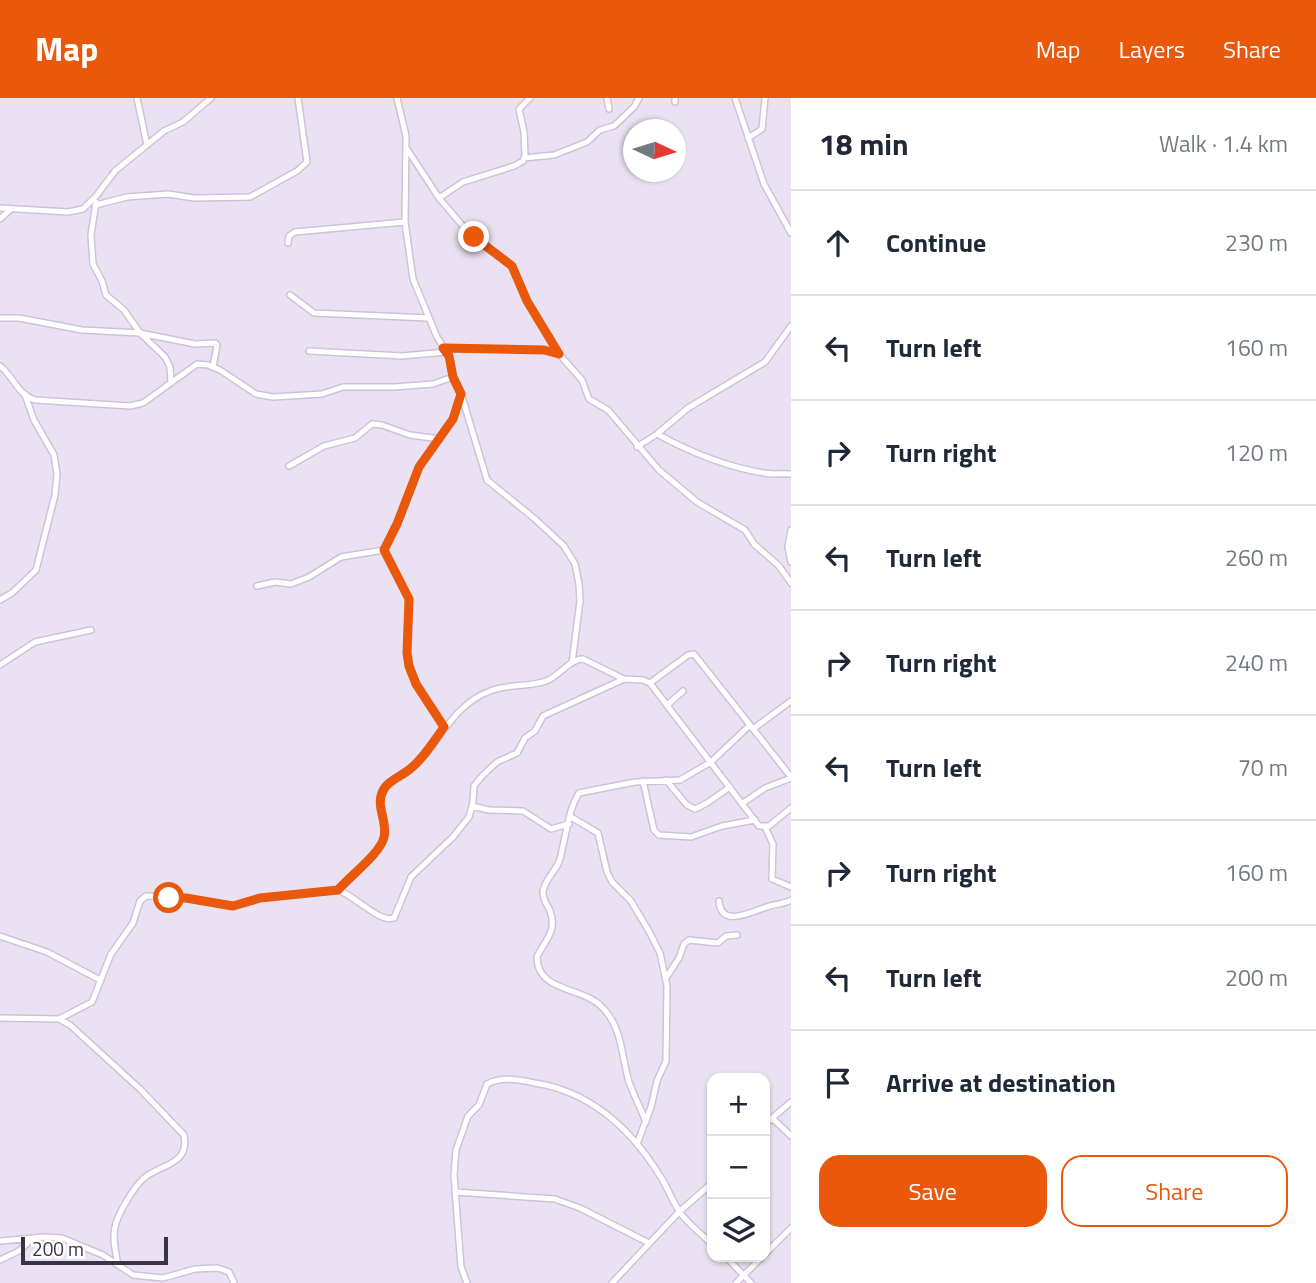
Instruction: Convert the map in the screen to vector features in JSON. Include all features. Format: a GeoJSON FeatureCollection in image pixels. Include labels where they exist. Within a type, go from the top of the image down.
{"type":"FeatureCollection","features":[{"type":"Feature","properties":{"kind":"street"},"geometry":{"type":"LineString","coordinates":[[137,98],[147,145]]}},
{"type":"Feature","properties":{"kind":"street"},"geometry":{"type":"LineString","coordinates":[[0,208],[74,212],[83,209],[113,173],[163,131],[183,122],[211,98]]}},
{"type":"Feature","properties":{"kind":"street"},"geometry":{"type":"LineString","coordinates":[[96,205],[127,197],[168,194],[194,198],[250,197],[297,171],[307,162],[298,98]]}},
{"type":"Feature","properties":{"kind":"street"},"geometry":{"type":"LineString","coordinates":[[524,158],[524,132],[519,109],[530,98]]}},
{"type":"Feature","properties":{"kind":"street"},"geometry":{"type":"LineString","coordinates":[[607,98],[609,108]]}},
{"type":"Feature","properties":{"kind":"street"},"geometry":{"type":"LineString","coordinates":[[439,198],[463,182],[514,166],[524,158],[554,155],[587,142],[600,130],[614,126],[634,107],[639,98]]}},
{"type":"Feature","properties":{"kind":"street"},"geometry":{"type":"LineString","coordinates":[[735,98],[764,184],[791,233]]}},
{"type":"Feature","properties":{"kind":"street"},"geometry":{"type":"LineString","coordinates":[[748,138],[762,129],[765,98]]}},
{"type":"Feature","properties":{"kind":"street"},"geometry":{"type":"LineString","coordinates":[[397,99],[406,136],[405,222],[413,279],[428,318],[451,362],[453,377],[461,394],[487,480],[564,546],[575,564],[580,601],[572,663]]}},
{"type":"Feature","properties":{"kind":"street"},"geometry":{"type":"LineString","coordinates":[[406,147],[439,198],[467,231],[512,266],[527,301],[559,354],[583,380],[589,399],[608,410],[659,470],[697,502],[745,530],[754,544],[779,566],[791,583]]}},
{"type":"Feature","properties":{"kind":"street"},"geometry":{"type":"LineString","coordinates":[[97,195],[91,235],[93,264],[106,295],[124,310],[140,333],[165,357],[172,382]]}},
{"type":"Feature","properties":{"kind":"street"},"geometry":{"type":"LineString","coordinates":[[0,219],[11,209]]}},
{"type":"Feature","properties":{"kind":"street"},"geometry":{"type":"LineString","coordinates":[[288,243],[289,236],[295,232],[405,222]]}},
{"type":"Feature","properties":{"kind":"street"},"geometry":{"type":"LineString","coordinates":[[290,295],[314,313],[428,318]]}},
{"type":"Feature","properties":{"kind":"street"},"geometry":{"type":"LineString","coordinates":[[0,318],[19,318],[82,330],[140,333],[189,343],[216,344],[213,367]]}},
{"type":"Feature","properties":{"kind":"street"},"geometry":{"type":"LineString","coordinates":[[637,447],[688,408],[765,362],[791,326]]}},
{"type":"Feature","properties":{"kind":"street"},"geometry":{"type":"LineString","coordinates":[[309,351],[402,356],[444,350],[544,350],[559,354]]}},
{"type":"Feature","properties":{"kind":"street"},"geometry":{"type":"LineString","coordinates":[[24,395],[35,400],[53,402],[135,405],[194,365],[203,364],[213,367],[248,390],[273,397],[322,394],[343,387],[433,384],[453,377]]}},
{"type":"Feature","properties":{"kind":"street"},"geometry":{"type":"LineString","coordinates":[[0,366],[24,395],[34,420],[54,455],[57,474],[55,495],[36,570],[12,593],[0,600]]}},
{"type":"Feature","properties":{"kind":"street"},"geometry":{"type":"LineString","coordinates":[[384,550],[419,467],[453,419],[461,394]]}},
{"type":"Feature","properties":{"kind":"street"},"geometry":{"type":"LineString","coordinates":[[289,466],[324,446],[355,438],[372,424],[410,435],[440,439]]}},
{"type":"Feature","properties":{"kind":"street"},"geometry":{"type":"LineString","coordinates":[[657,434],[690,450],[734,466],[767,474],[791,474]]}},
{"type":"Feature","properties":{"kind":"street"},"geometry":{"type":"LineString","coordinates":[[791,530],[791,562]]}},
{"type":"Feature","properties":{"kind":"street"},"geometry":{"type":"LineString","coordinates":[[257,586],[268,583],[290,584],[309,577],[341,557],[384,550]]}},
{"type":"Feature","properties":{"kind":"street"},"geometry":{"type":"LineString","coordinates":[[384,550],[409,599],[409,666],[416,684],[444,727]]}},
{"type":"Feature","properties":{"kind":"street"},"geometry":{"type":"LineString","coordinates":[[0,665],[35,642],[91,630]]}},
{"type":"Feature","properties":{"kind":"street"},"geometry":{"type":"LineString","coordinates":[[650,683],[688,655],[694,654],[791,777],[765,788],[743,803]]}},
{"type":"Feature","properties":{"kind":"street"},"geometry":{"type":"LineString","coordinates":[[338,890],[376,853],[384,839],[379,808],[386,785],[411,769],[452,717],[487,692],[548,681],[576,659],[583,659],[625,679],[650,683],[759,826],[765,827],[791,808]]}},
{"type":"Feature","properties":{"kind":"street"},"geometry":{"type":"LineString","coordinates":[[0,1018],[59,1019],[92,1002],[111,954],[133,923],[140,901],[146,896],[186,898],[233,906],[260,898],[338,890],[347,893],[384,918],[394,918],[411,877],[453,837],[469,817],[477,781],[497,762],[514,755],[527,736],[535,731],[543,716],[625,679]]}},
{"type":"Feature","properties":{"kind":"street"},"geometry":{"type":"LineString","coordinates":[[667,705],[683,691]]}},
{"type":"Feature","properties":{"kind":"street"},"geometry":{"type":"LineString","coordinates":[[646,1122],[630,1084],[618,1031],[601,1005],[549,981],[540,972],[537,957],[549,938],[552,924],[551,913],[544,899],[544,889],[558,865],[577,795],[581,791],[643,781],[680,780],[711,762],[751,727],[791,701]]}},
{"type":"Feature","properties":{"kind":"street"},"geometry":{"type":"LineString","coordinates":[[666,780],[687,805],[695,809],[730,787]]}},
{"type":"Feature","properties":{"kind":"street"},"geometry":{"type":"LineString","coordinates":[[643,781],[654,830],[659,835],[691,837],[722,825],[755,820]]}},
{"type":"Feature","properties":{"kind":"street"},"geometry":{"type":"LineString","coordinates":[[472,806],[499,811],[523,811],[551,828],[570,820],[598,834],[612,882],[631,901],[660,953],[666,978],[666,1061],[637,1144]]}},
{"type":"Feature","properties":{"kind":"street"},"geometry":{"type":"LineString","coordinates":[[765,827],[772,844],[772,877],[791,887]]}},
{"type":"Feature","properties":{"kind":"street"},"geometry":{"type":"LineString","coordinates":[[719,901],[721,912],[738,916],[791,900]]}},
{"type":"Feature","properties":{"kind":"street"},"geometry":{"type":"LineString","coordinates":[[666,978],[679,958],[684,944],[689,940],[718,943],[726,936],[737,934]]}},
{"type":"Feature","properties":{"kind":"street"},"geometry":{"type":"LineString","coordinates":[[0,936],[47,951],[100,980]]}},
{"type":"Feature","properties":{"kind":"street"},"geometry":{"type":"LineString","coordinates":[[59,1019],[88,1039],[184,1135],[185,1148],[180,1156],[171,1164],[145,1177],[119,1215],[114,1233],[118,1265]]}},
{"type":"Feature","properties":{"kind":"street"},"geometry":{"type":"LineString","coordinates":[[467,1283],[461,1266],[454,1175],[456,1150],[468,1116],[479,1105],[487,1084],[498,1079],[544,1084],[578,1095],[614,1119],[637,1144],[661,1177],[679,1212],[707,1239]]}},
{"type":"Feature","properties":{"kind":"street"},"geometry":{"type":"LineString","coordinates":[[770,1121],[789,1106]]}},
{"type":"Feature","properties":{"kind":"street"},"geometry":{"type":"LineString","coordinates":[[773,1119],[791,1136]]}},
{"type":"Feature","properties":{"kind":"street"},"geometry":{"type":"LineString","coordinates":[[612,1283],[679,1212],[707,1187]]}},
{"type":"Feature","properties":{"kind":"street"},"geometry":{"type":"LineString","coordinates":[[455,1192],[555,1199],[580,1208],[649,1243]]}},
{"type":"Feature","properties":{"kind":"street"},"geometry":{"type":"LineString","coordinates":[[770,1249],[791,1228]]}},
{"type":"Feature","properties":{"kind":"street"},"geometry":{"type":"LineString","coordinates":[[0,1241],[51,1236],[90,1249],[133,1275],[163,1278],[195,1269],[218,1268],[229,1272],[234,1283]]}},
{"type":"Feature","properties":{"kind":"street"},"geometry":{"type":"LineString","coordinates":[[0,1260],[19,1251],[32,1239]]}},
{"type":"Feature","properties":{"kind":"street"},"geometry":{"type":"LineString","coordinates":[[731,1262],[751,1283]]}},
{"type":"Feature","properties":{"kind":"street"},"geometry":{"type":"LineString","coordinates":[[736,1283],[757,1262]]}},
{"type":"Feature","properties":{"kind":"street"},"geometry":{"type":"LineString","coordinates":[[133,1275],[133,1283]]}},
{"type":"Feature","properties":{"kind":"route"},"geometry":{"type":"LineString","coordinates":[[169,898],[186,898],[233,906],[260,898],[338,890],[376,853],[384,839],[385,832],[379,808],[386,785],[411,769],[444,727],[416,684],[409,666],[409,599],[384,550],[419,467],[453,419],[461,394],[453,377],[449,356],[443,348],[486,347],[544,350],[559,354],[527,301],[512,266],[474,237]]}}]}
